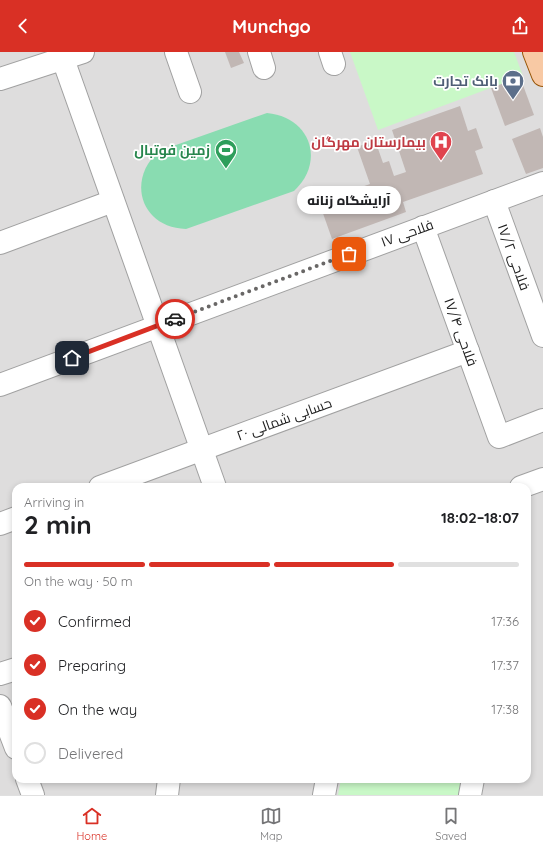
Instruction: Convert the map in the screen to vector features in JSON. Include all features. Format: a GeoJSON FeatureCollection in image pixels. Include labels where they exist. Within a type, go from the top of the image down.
{"type":"FeatureCollection","features":[{"type":"Feature","properties":{"kind":"main road"},"geometry":{"type":"LineString","coordinates":[[534,52],[543,75]]}},
{"type":"Feature","properties":{"kind":"street"},"geometry":{"type":"LineString","coordinates":[[176,52],[190,92]]}},
{"type":"Feature","properties":{"kind":"street"},"geometry":{"type":"LineString","coordinates":[[0,79],[73,56],[113,201],[214,483]]}},
{"type":"Feature","properties":{"kind":"street","name":"فلاحی ۱۷"},"geometry":{"type":"LineString","coordinates":[[0,385],[543,183]]}},
{"type":"Feature","properties":{"kind":"street"},"geometry":{"type":"LineString","coordinates":[[0,243],[113,201]]}},
{"type":"Feature","properties":{"kind":"street","name":"فلاحی ۱۷/۲"},"geometry":{"type":"LineString","coordinates":[[494,201],[543,336]]}},
{"type":"Feature","properties":{"kind":"street","name":"فلاحی ۱۷/۴"},"geometry":{"type":"LineString","coordinates":[[423,227],[499,437],[543,420]]}},
{"type":"Feature","properties":{"kind":"street","name":"حسابی شمالی ۲۰"},"geometry":{"type":"LineString","coordinates":[[111,483],[468,351]]}},
{"type":"Feature","properties":{"kind":"street"},"geometry":{"type":"LineString","coordinates":[[0,524],[12,520]]}},
{"type":"Feature","properties":{"kind":"street"},"geometry":{"type":"LineString","coordinates":[[0,674],[12,670]]}},
{"type":"Feature","properties":{"kind":"street"},"geometry":{"type":"LineString","coordinates":[[0,706],[12,738]]}},
{"type":"Feature","properties":{"kind":"street"},"geometry":{"type":"LineString","coordinates":[[28,783],[33,795]]}},
{"type":"Feature","properties":{"kind":"street"},"geometry":{"type":"LineString","coordinates":[[167,795],[168,783]]}},
{"type":"Feature","properties":{"kind":"street"},"geometry":{"type":"LineString","coordinates":[[324,795],[326,783]]}},
{"type":"Feature","properties":{"kind":"street"},"geometry":{"type":"LineString","coordinates":[[470,795],[472,783]]}},
{"type":"Feature","properties":{"kind":"shaded area"},"geometry":{"type":"Polygon","coordinates":[[[0,52],[543,52],[543,795],[0,795],[0,52]]]}},
{"type":"Feature","properties":{"kind":"green space"},"geometry":{"type":"Polygon","coordinates":[[[350,52],[514,52],[523,76],[378,130],[350,52]]]}},
{"type":"Feature","properties":{"kind":"green space","name":"زمین فوتبال"},"geometry":{"type":"Polygon","coordinates":[[[267,113],[282,116],[294,123],[303,132],[309,142],[311,154],[309,167],[304,179],[294,191],[186,229],[171,227],[158,220],[149,212],[143,200],[141,188],[143,175],[149,163],[159,151],[267,113]]]}},
{"type":"Feature","properties":{"kind":"green space"},"geometry":{"type":"Polygon","coordinates":[[[340,783],[464,783],[462,795],[338,795],[340,783]]]}},
{"type":"Feature","properties":{"kind":"building"},"geometry":{"type":"Polygon","coordinates":[[[225,52],[239,52],[244,63],[231,68],[225,52]]]}},
{"type":"Feature","properties":{"kind":"building","name":"بانک تجارت"},"geometry":{"type":"Polygon","coordinates":[[[520,77],[534,115],[505,126],[491,88],[520,77]]]}},
{"type":"Feature","properties":{"kind":"building"},"geometry":{"type":"Polygon","coordinates":[[[460,106],[468,131],[476,128],[483,148],[475,151],[483,174],[403,202],[406,212],[332,239],[319,202],[370,184],[357,147],[375,140],[383,163],[389,161],[394,176],[406,172],[392,130],[460,106]]]}},
{"type":"Feature","properties":{"kind":"building"},"geometry":{"type":"Polygon","coordinates":[[[540,128],[543,137],[543,168],[526,174],[512,139],[540,128]]]}},
{"type":"Feature","properties":{"kind":"way so far"},"geometry":{"type":"LineString","coordinates":[[175,319],[349,254]]}},
{"type":"Feature","properties":{"kind":"place","name":"بانک تجارت"},"geometry":{"type":"Point","coordinates":[513,100]}},
{"type":"Feature","properties":{"kind":"place","name":"بیمارستان مهرگان"},"geometry":{"type":"Point","coordinates":[441,162]}},
{"type":"Feature","properties":{"kind":"place","name":"زمین فوتبال"},"geometry":{"type":"Point","coordinates":[226,170]}},
{"type":"Feature","properties":{"kind":"place","name":"آرایشگاه زنانه"},"geometry":{"type":"Point","coordinates":[349,254]}},
{"type":"Feature","properties":{"kind":"route"},"geometry":{"type":"LineString","coordinates":[[72,358],[175,319]]}}]}
